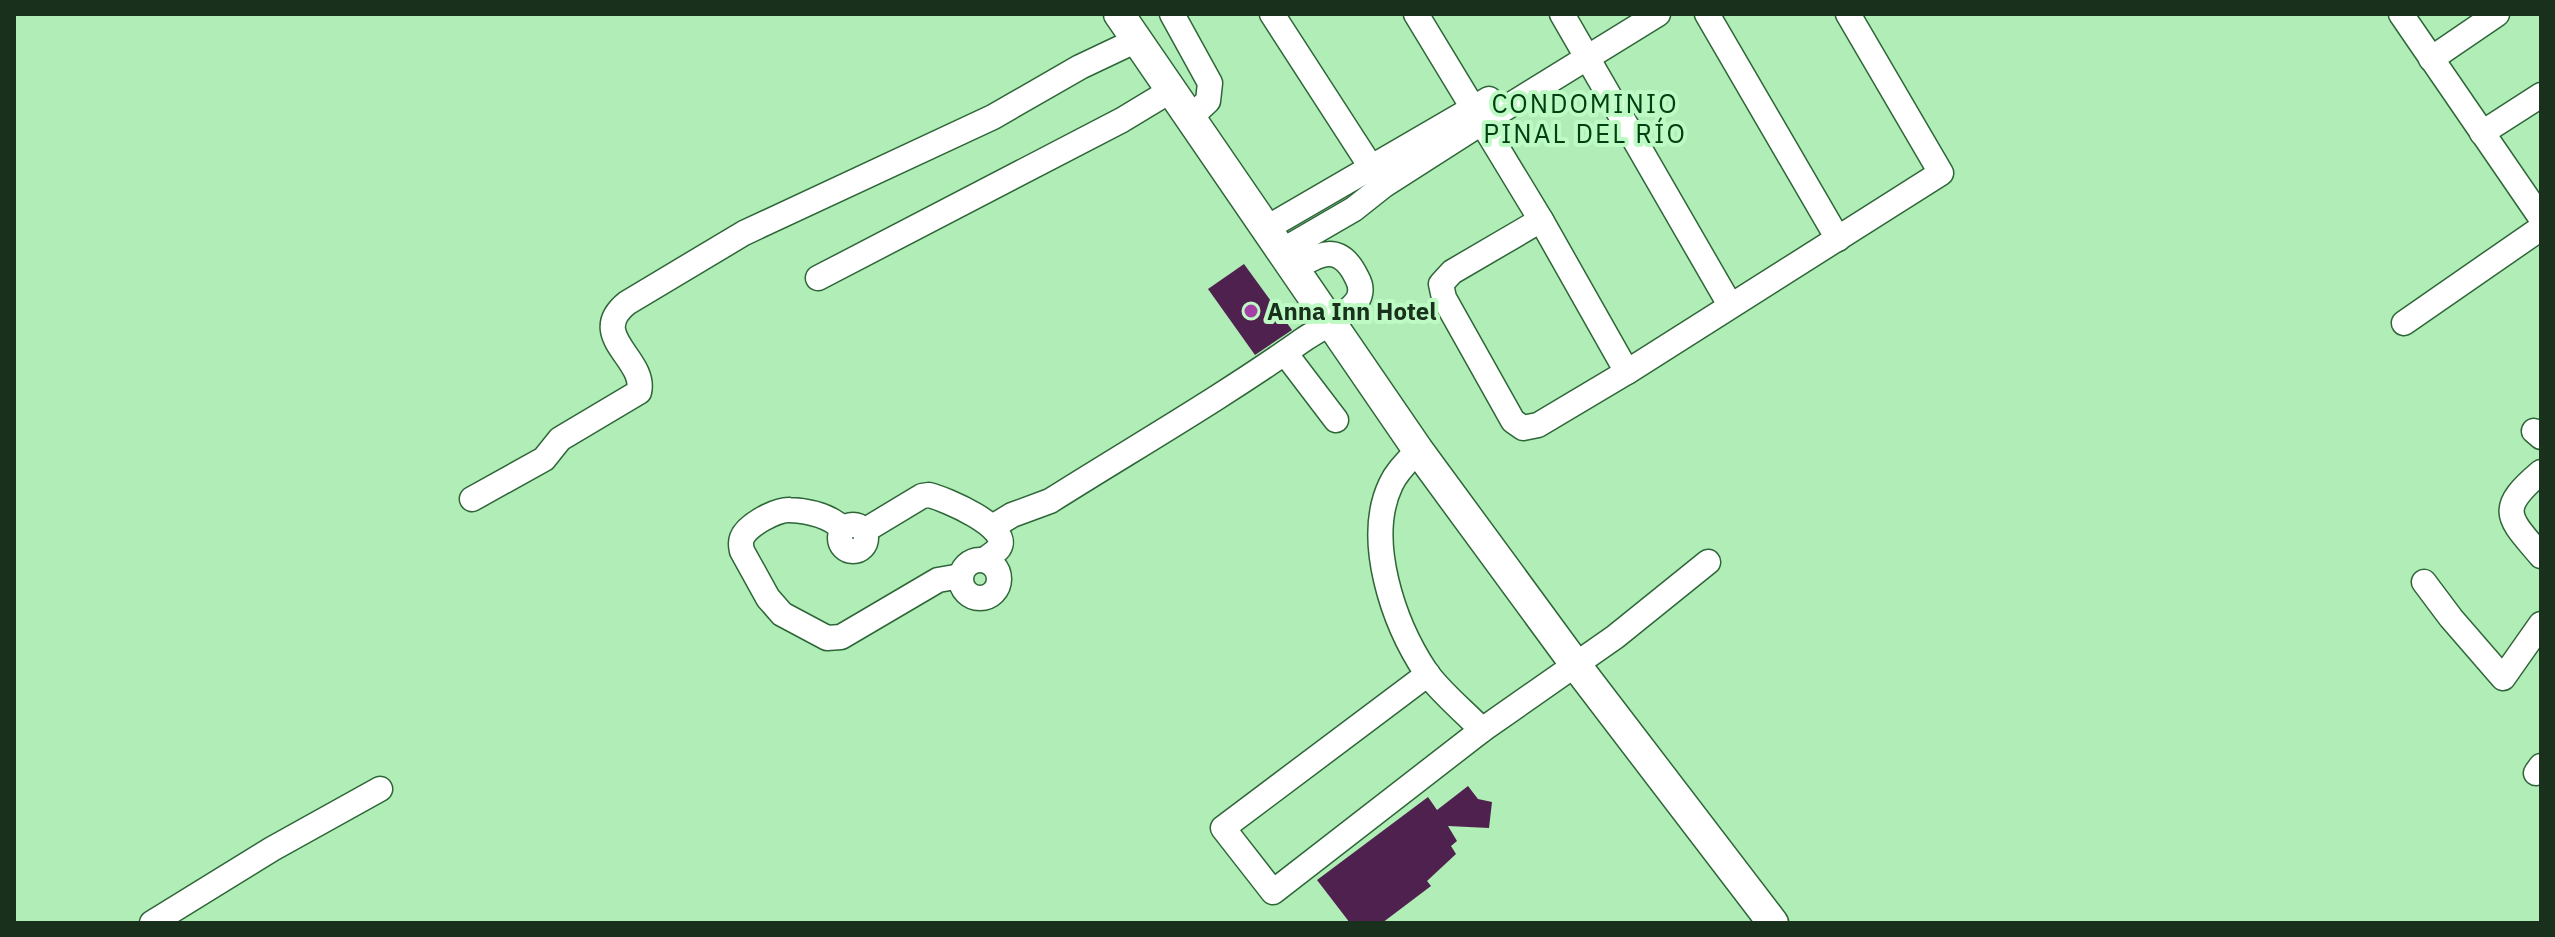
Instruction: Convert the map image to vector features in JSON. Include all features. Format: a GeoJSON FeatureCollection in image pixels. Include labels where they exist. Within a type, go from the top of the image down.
{"type":"FeatureCollection","features":[{"type":"Feature","properties":{"kind":"main road"},"geometry":{"type":"LineString","coordinates":[[1119,14],[1418,450],[1575,664],[1773,923]]}},
{"type":"Feature","properties":{"kind":"street"},"geometry":{"type":"LineString","coordinates":[[1172,14],[1207,76],[1211,89],[1208,101],[1190,118]]}},
{"type":"Feature","properties":{"kind":"street"},"geometry":{"type":"LineString","coordinates":[[1272,14],[1377,178]]}},
{"type":"Feature","properties":{"kind":"street"},"geometry":{"type":"LineString","coordinates":[[1416,14],[1541,220],[1627,372]]}},
{"type":"Feature","properties":{"kind":"street"},"geometry":{"type":"LineString","coordinates":[[1562,14],[1730,305]]}},
{"type":"Feature","properties":{"kind":"street"},"geometry":{"type":"LineString","coordinates":[[1584,51],[1627,14]]}},
{"type":"Feature","properties":{"kind":"street"},"geometry":{"type":"LineString","coordinates":[[1279,250],[1310,203],[1339,185],[1377,178],[1584,51],[1658,14]]}},
{"type":"Feature","properties":{"kind":"street"},"geometry":{"type":"LineString","coordinates":[[1707,14],[1838,239]]}},
{"type":"Feature","properties":{"kind":"street"},"geometry":{"type":"LineString","coordinates":[[1541,220],[1452,272],[1441,284],[1444,298],[1513,421],[1523,428],[1538,425],[1627,372],[1941,173],[1848,14]]}},
{"type":"Feature","properties":{"kind":"street"},"geometry":{"type":"LineString","coordinates":[[2401,14],[2541,218]]}},
{"type":"Feature","properties":{"kind":"street"},"geometry":{"type":"LineString","coordinates":[[2431,59],[2497,14]]}},
{"type":"Feature","properties":{"kind":"street"},"geometry":{"type":"LineString","coordinates":[[472,499],[544,459],[560,439],[639,392],[640,384],[612,325],[616,313],[627,303],[744,233],[993,117],[1080,67],[1137,40]]}},
{"type":"Feature","properties":{"kind":"street"},"geometry":{"type":"LineString","coordinates":[[818,278],[1122,120],[1170,91]]}},
{"type":"Feature","properties":{"kind":"street"},"geometry":{"type":"LineString","coordinates":[[2482,133],[2541,95]]}},
{"type":"Feature","properties":{"kind":"street"},"geometry":{"type":"LineString","coordinates":[[1279,250],[1354,209],[1377,178]]}},
{"type":"Feature","properties":{"kind":"street"},"geometry":{"type":"LineString","coordinates":[[1310,203],[1324,225]]}},
{"type":"Feature","properties":{"kind":"street"},"geometry":{"type":"LineString","coordinates":[[2404,323],[2541,228]]}},
{"type":"Feature","properties":{"kind":"street"},"geometry":{"type":"LineString","coordinates":[[994,526],[1012,515],[1050,501],[1285,353],[1348,309],[1360,294],[1359,281],[1350,266],[1336,254],[1279,250]]}},
{"type":"Feature","properties":{"kind":"street"},"geometry":{"type":"LineString","coordinates":[[1285,353],[1336,420]]}},
{"type":"Feature","properties":{"kind":"street"},"geometry":{"type":"LineString","coordinates":[[1418,450],[1392,482],[1382,513],[1381,536],[1393,606],[1428,674],[1482,730]]}},
{"type":"Feature","properties":{"kind":"street"},"geometry":{"type":"LineString","coordinates":[[2541,472],[2514,500],[2510,515],[2541,556]]}},
{"type":"Feature","properties":{"kind":"street"},"geometry":{"type":"LineString","coordinates":[[926,495],[994,526],[1000,536],[998,549],[984,560],[971,562],[961,576],[938,580],[841,637],[827,638],[778,610],[742,551],[741,543],[742,537],[752,527],[785,510],[816,514],[854,530],[926,495]]}},
{"type":"Feature","properties":{"kind":"street"},"geometry":{"type":"LineString","coordinates":[[961,576],[967,593],[978,598],[990,595],[998,585],[998,572],[984,560]]}},
{"type":"Feature","properties":{"kind":"street"},"geometry":{"type":"LineString","coordinates":[[1428,674],[1223,828],[1273,892],[1482,730],[1615,637],[1708,562]]}},
{"type":"Feature","properties":{"kind":"street"},"geometry":{"type":"LineString","coordinates":[[2424,582],[2503,678],[2541,624]]}},
{"type":"Feature","properties":{"kind":"street"},"geometry":{"type":"LineString","coordinates":[[152,923],[272,849],[380,789]]}},
{"type":"Feature","properties":{"kind":"building","name":"Anna Inn Hotel"},"geometry":{"type":"Polygon","coordinates":[[[1244,264],[1292,330],[1255,355],[1208,289],[1244,264]]]}},
{"type":"Feature","properties":{"kind":"building"},"geometry":{"type":"Polygon","coordinates":[[[1468,786],[1478,799],[1492,802],[1489,828],[1448,826],[1457,841],[1451,846],[1456,854],[1427,881],[1431,886],[1382,923],[1350,923],[1317,880],[1428,797],[1437,810],[1468,786]]]}},
{"type":"Feature","properties":{"kind":"place","name":"Anna Inn Hotel"},"geometry":{"type":"Point","coordinates":[1251,311]}},
{"type":"Feature","properties":{"kind":"district","name":"CONDOMINIO PINAL DEL RÍO"},"geometry":{"type":"Point","coordinates":[1585,118]}}]}
